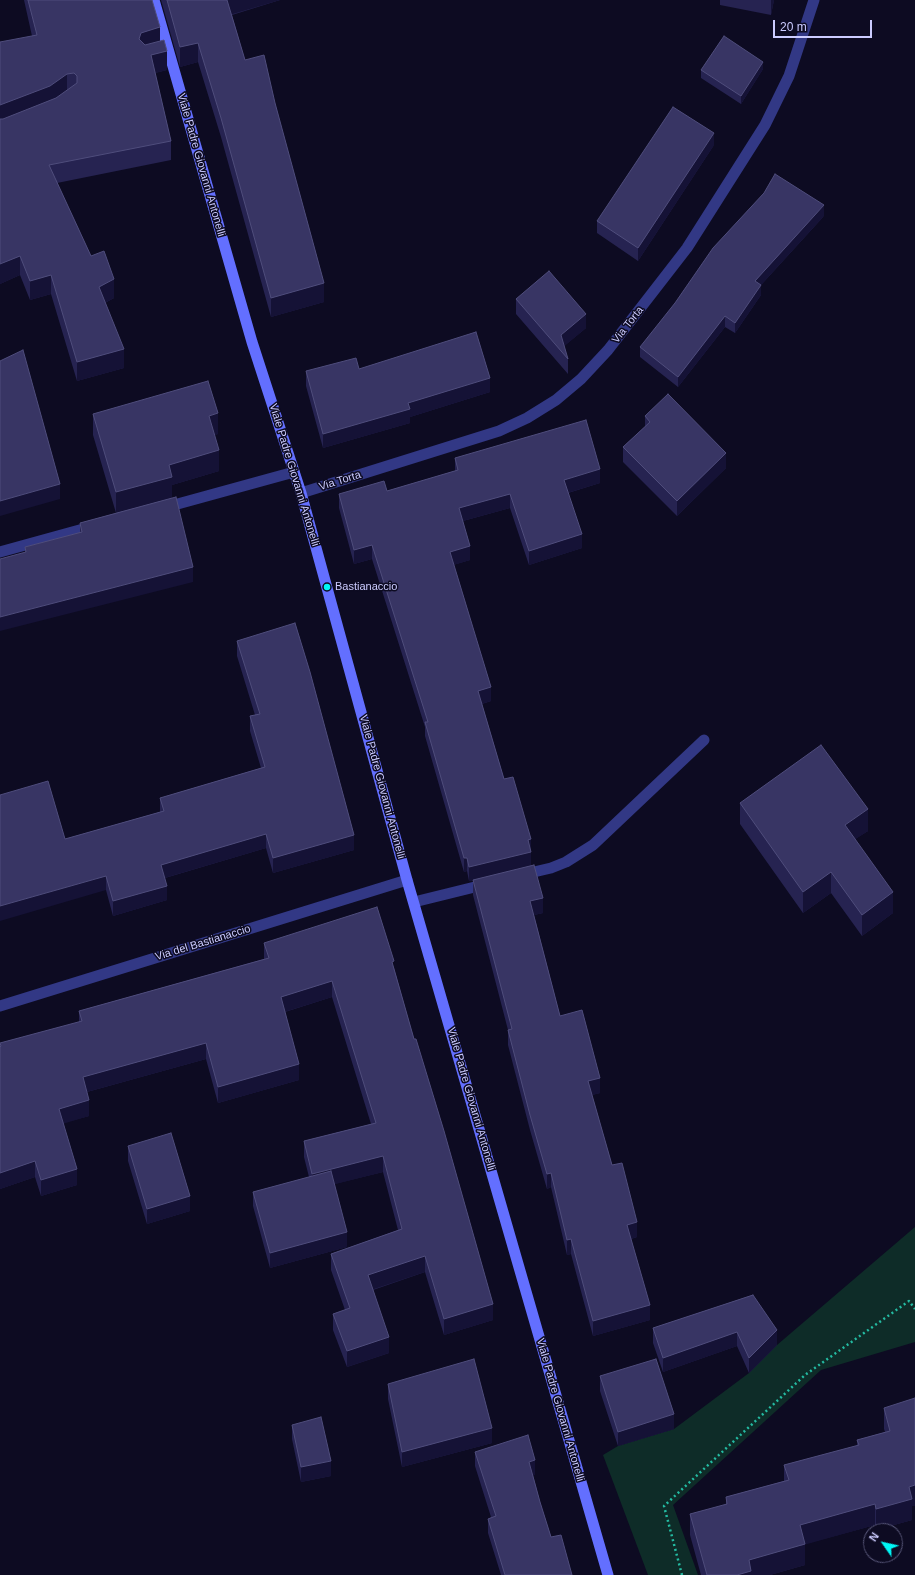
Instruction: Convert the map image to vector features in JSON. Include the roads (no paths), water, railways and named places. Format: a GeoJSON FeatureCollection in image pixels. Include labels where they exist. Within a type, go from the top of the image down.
{"type":"FeatureCollection","features":[{"type":"Feature","properties":{"kind":"main road","name":"Viale Padre Giovanni Antonelli"},"geometry":{"type":"LineString","coordinates":[[154,0],[252,342],[294,472],[407,880],[608,1575]]}},
{"type":"Feature","properties":{"kind":"street","name":"Via Torta"},"geometry":{"type":"LineString","coordinates":[[300,493],[499,431],[527,418],[556,400],[581,379],[608,350],[687,248],[765,125],[789,76],[814,0]]}},
{"type":"Feature","properties":{"kind":"street"},"geometry":{"type":"LineString","coordinates":[[151,511],[294,472]]}},
{"type":"Feature","properties":{"kind":"street"},"geometry":{"type":"LineString","coordinates":[[0,552],[106,523]]}},
{"type":"Feature","properties":{"kind":"street"},"geometry":{"type":"LineString","coordinates":[[513,877],[551,868],[566,862],[593,844],[704,740]]}},
{"type":"Feature","properties":{"kind":"street","name":"Via del Bastianaccio"},"geometry":{"type":"LineString","coordinates":[[0,1006],[407,880]]}},
{"type":"Feature","properties":{"kind":"street"},"geometry":{"type":"LineString","coordinates":[[414,902],[497,881]]}},
{"type":"Feature","properties":{"kind":"place","name":"Bastianaccio"},"geometry":{"type":"Point","coordinates":[327,587]}}]}
